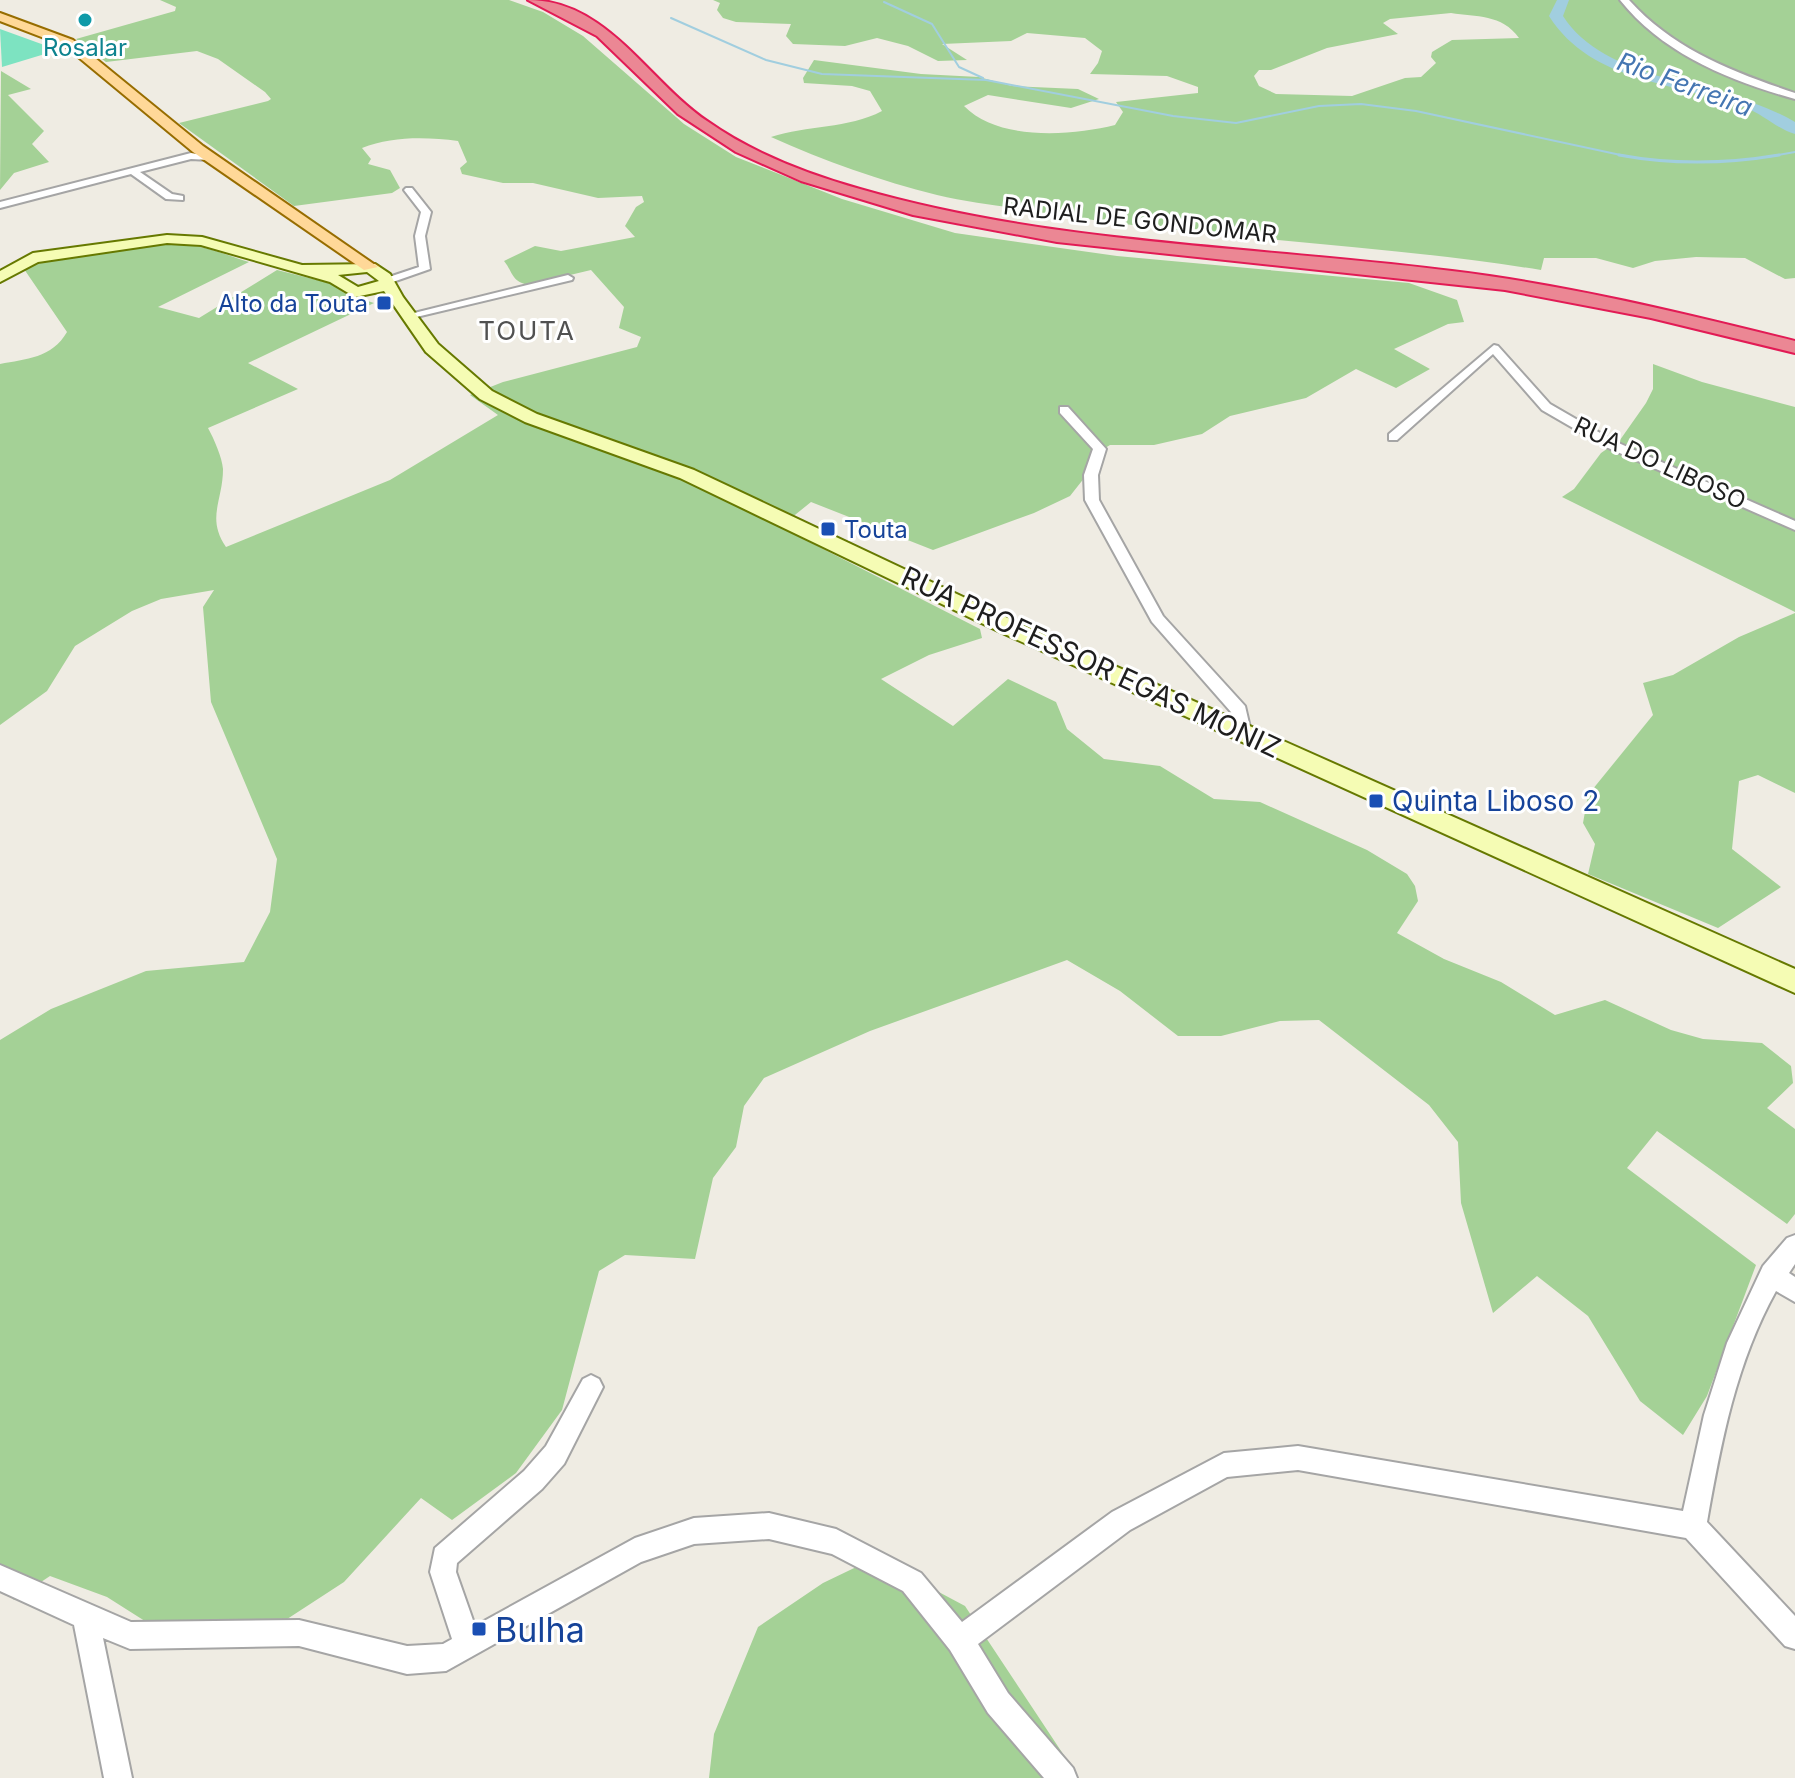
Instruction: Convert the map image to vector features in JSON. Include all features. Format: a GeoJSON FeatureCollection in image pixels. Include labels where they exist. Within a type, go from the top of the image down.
{"type":"FeatureCollection","features":[{"type":"Feature","properties":{"kind":"highway","name":"RADIAL DE GONDOMAR"},"geometry":{"type":"LineString","coordinates":[[534,0],[600,31],[677,106],[714,133],[784,168],[880,201],[985,226],[1082,242],[1410,272],[1535,289],[1795,347]]}},
{"type":"Feature","properties":{"kind":"highway","name":"RADIAL DE GONDOMAR"},"geometry":{"type":"LineString","coordinates":[[555,0],[614,28],[694,103],[745,139],[821,173],[905,198],[994,218],[1086,232],[1484,272],[1671,306],[1795,335]]}},
{"type":"Feature","properties":{"kind":"main road"},"geometry":{"type":"LineString","coordinates":[[0,17],[69,43],[343,268]]}},
{"type":"Feature","properties":{"kind":"main road"},"geometry":{"type":"LineString","coordinates":[[0,277],[33,258],[167,239],[202,241],[295,269],[370,267]]}},
{"type":"Feature","properties":{"kind":"main road","name":"RUA PROFESSOR EGAS MONIZ"},"geometry":{"type":"LineString","coordinates":[[370,267],[387,283],[432,348],[486,395],[531,418],[687,474],[1006,626],[1795,981]]}},
{"type":"Feature","properties":{"kind":"main road","name":"RUA PROFESSOR EGAS MONIZ"},"geometry":{"type":"LineString","coordinates":[[343,268],[351,291],[380,294],[408,316]]}},
{"type":"Feature","properties":{"kind":"main road"},"geometry":{"type":"LineString","coordinates":[[368,291],[387,283]]}},
{"type":"Feature","properties":{"kind":"street"},"geometry":{"type":"LineString","coordinates":[[1624,0],[1638,17],[1700,60],[1795,96]]}},
{"type":"Feature","properties":{"kind":"street"},"geometry":{"type":"LineString","coordinates":[[0,205],[203,154]]}},
{"type":"Feature","properties":{"kind":"street"},"geometry":{"type":"LineString","coordinates":[[133,171],[169,197],[180,198]]}},
{"type":"Feature","properties":{"kind":"street"},"geometry":{"type":"LineString","coordinates":[[387,283],[425,269],[420,236],[426,212],[409,190]]}},
{"type":"Feature","properties":{"kind":"street"},"geometry":{"type":"LineString","coordinates":[[408,316],[568,278]]}},
{"type":"Feature","properties":{"kind":"street","name":"RUA DO LIBOSO"},"geometry":{"type":"LineString","coordinates":[[1393,437],[1494,348],[1546,407],[1610,444],[1795,526]]}},
{"type":"Feature","properties":{"kind":"street"},"geometry":{"type":"LineString","coordinates":[[1064,410],[1100,449],[1091,475],[1092,500],[1157,619],[1239,710],[1243,732]]}},
{"type":"Feature","properties":{"kind":"street"},"geometry":{"type":"LineString","coordinates":[[1693,1526],[1706,1459],[1745,1324],[1771,1274],[1795,1246]]}},
{"type":"Feature","properties":{"kind":"street"},"geometry":{"type":"LineString","coordinates":[[1771,1274],[1795,1291]]}},
{"type":"Feature","properties":{"kind":"street"},"geometry":{"type":"LineString","coordinates":[[468,1646],[443,1572],[444,1557],[533,1480],[555,1455],[591,1387]]}},
{"type":"Feature","properties":{"kind":"street"},"geometry":{"type":"LineString","coordinates":[[960,1640],[1121,1521],[1224,1465],[1298,1458],[1693,1526],[1795,1636]]}},
{"type":"Feature","properties":{"kind":"street"},"geometry":{"type":"LineString","coordinates":[[0,1578],[130,1636],[299,1633],[407,1660],[446,1657],[635,1551],[694,1531],[769,1526],[836,1542],[912,1582],[960,1640],[998,1703],[1063,1778]]}},
{"type":"Feature","properties":{"kind":"street"},"geometry":{"type":"LineString","coordinates":[[85,1614],[118,1778]]}},
{"type":"Feature","properties":{"kind":"green space"},"geometry":{"type":"Polygon","coordinates":[[[160,0],[509,0],[543,12],[583,36],[684,124],[736,157],[842,199],[955,233],[1117,256],[1409,283],[1457,300],[1464,322],[1448,324],[1394,349],[1430,369],[1396,388],[1356,369],[1306,398],[1230,416],[1202,434],[1154,445],[1110,445],[1092,456],[1085,477],[1070,496],[1034,513],[933,550],[811,502],[780,527],[980,629],[982,638],[929,655],[881,679],[953,726],[1008,679],[1056,702],[1067,729],[1104,759],[1160,766],[1214,799],[1260,802],[1367,850],[1407,874],[1415,886],[1418,901],[1397,933],[1444,959],[1501,982],[1555,1015],[1605,1000],[1671,1030],[1703,1039],[1762,1043],[1791,1066],[1793,1083],[1767,1108],[1795,1129],[1795,1214],[1787,1224],[1657,1131],[1627,1168],[1756,1265],[1707,1396],[1683,1435],[1640,1401],[1588,1316],[1537,1276],[1493,1313],[1461,1203],[1458,1142],[1429,1105],[1319,1020],[1280,1021],[1221,1036],[1178,1036],[1120,991],[1067,960],[870,1031],[764,1078],[744,1106],[736,1147],[713,1178],[695,1259],[625,1255],[599,1271],[562,1410],[516,1473],[452,1520],[421,1498],[344,1582],[281,1623],[159,1630],[107,1597],[50,1576],[14,1600],[0,1584],[0,1040],[51,1009],[146,971],[244,962],[270,912],[277,859],[211,702],[203,607],[214,590],[161,599],[132,611],[75,646],[47,691],[0,725],[0,364],[29,359],[46,352],[67,332],[24,269],[108,247],[176,244],[202,247],[249,262],[158,307],[199,318],[277,270],[329,283],[346,294],[374,303],[248,363],[298,389],[208,428],[223,469],[216,518],[220,537],[226,547],[390,480],[498,415],[470,395],[503,382],[637,347],[641,337],[619,328],[624,307],[591,270],[528,285],[515,279],[504,261],[535,246],[561,251],[635,237],[625,226],[636,207],[644,202],[642,196],[598,198],[533,183],[503,183],[462,174],[460,168],[467,162],[458,141],[410,138],[362,148],[371,159],[368,164],[390,170],[400,188],[392,193],[294,206],[179,123],[268,101],[271,99],[265,92],[218,59],[197,51],[106,62],[76,39],[175,11],[176,7],[160,0]]]}},
{"type":"Feature","properties":{"kind":"green space"},"geometry":{"type":"Polygon","coordinates":[[[713,0],[1795,0],[1795,278],[1785,279],[1745,258],[1696,257],[1655,261],[1633,268],[1596,258],[1544,258],[1541,270],[1416,253],[1164,229],[937,195],[853,170],[771,137],[855,121],[882,111],[870,91],[852,86],[804,83],[803,78],[814,60],[921,74],[979,77],[1012,86],[1078,89],[1099,99],[1071,108],[988,95],[964,106],[996,125],[1036,133],[1078,132],[1115,125],[1123,112],[1116,102],[1198,93],[1198,87],[1167,76],[1090,74],[1102,51],[1085,38],[1027,33],[1011,41],[942,44],[967,60],[938,61],[908,46],[877,38],[845,46],[793,44],[786,36],[791,24],[736,22],[723,18],[717,10],[720,3],[713,0]],[[1451,13],[1390,19],[1383,23],[1398,34],[1327,48],[1271,70],[1259,70],[1254,76],[1259,86],[1276,94],[1352,96],[1405,78],[1421,77],[1436,63],[1431,57],[1432,52],[1452,40],[1519,38],[1497,21],[1451,13]]]}},
{"type":"Feature","properties":{"kind":"green space"},"geometry":{"type":"Polygon","coordinates":[[[0,29],[58,50],[2,67],[0,29]]]}},
{"type":"Feature","properties":{"kind":"green space"},"geometry":{"type":"Polygon","coordinates":[[[1,71],[31,89],[8,95],[44,131],[32,144],[49,162],[14,173],[0,190],[1,71]]]}},
{"type":"Feature","properties":{"kind":"green space"},"geometry":{"type":"Polygon","coordinates":[[[1653,364],[1702,382],[1795,407],[1795,612],[1562,497],[1574,489],[1601,453],[1620,440],[1646,403],[1653,389],[1653,364]]]}},
{"type":"Feature","properties":{"kind":"green space"},"geometry":{"type":"Polygon","coordinates":[[[1795,613],[1795,793],[1758,775],[1739,781],[1732,849],[1781,887],[1718,928],[1588,874],[1595,844],[1583,823],[1588,795],[1653,715],[1643,683],[1673,675],[1739,637],[1795,613]]]}},
{"type":"Feature","properties":{"kind":"green space"},"geometry":{"type":"Polygon","coordinates":[[[875,1558],[965,1606],[1071,1766],[1069,1778],[709,1778],[714,1734],[758,1627],[823,1583],[875,1558]]]}},
{"type":"Feature","properties":{"kind":"waterway","name":"Rio Ferreira"},"geometry":{"type":"LineString","coordinates":[[1563,0],[1556,16],[1568,35],[1587,50],[1640,74],[1752,105],[1795,129]]}},
{"type":"Feature","properties":{"kind":"waterway"},"geometry":{"type":"LineString","coordinates":[[884,2],[932,24],[959,67],[983,78]]}},
{"type":"Feature","properties":{"kind":"waterway"},"geometry":{"type":"LineString","coordinates":[[671,18],[766,60],[822,74],[986,80],[1173,116],[1236,123],[1319,106],[1361,104],[1416,111],[1623,156]]}},
{"type":"Feature","properties":{"kind":"waterway"},"geometry":{"type":"LineString","coordinates":[[1776,155],[1795,152]]}},
{"type":"Feature","properties":{"kind":"waterway"},"geometry":{"type":"LineString","coordinates":[[1619,155],[1623,156]]}},
{"type":"Feature","properties":{"kind":"waterway"},"geometry":{"type":"LineString","coordinates":[[1623,156],[1699,162],[1776,155]]}},
{"type":"Feature","properties":{"kind":"waterway"},"geometry":{"type":"LineString","coordinates":[[1767,157],[1776,155]]}},
{"type":"Feature","properties":{"kind":"waterway"},"geometry":{"type":"LineString","coordinates":[[1623,156],[1630,157]]}},
{"type":"Feature","properties":{"kind":"place","name":"Rosalar"},"geometry":{"type":"Point","coordinates":[85,20]}},
{"type":"Feature","properties":{"kind":"place","name":"Alto da Touta"},"geometry":{"type":"Point","coordinates":[384,303]}},
{"type":"Feature","properties":{"kind":"place","name":"Touta"},"geometry":{"type":"Point","coordinates":[828,529]}},
{"type":"Feature","properties":{"kind":"place","name":"Quinta Liboso 2"},"geometry":{"type":"Point","coordinates":[1376,801]}},
{"type":"Feature","properties":{"kind":"place","name":"Bulha"},"geometry":{"type":"Point","coordinates":[479,1629]}},
{"type":"Feature","properties":{"kind":"district","name":"TOUTA"},"geometry":{"type":"Point","coordinates":[527,330]}}]}
